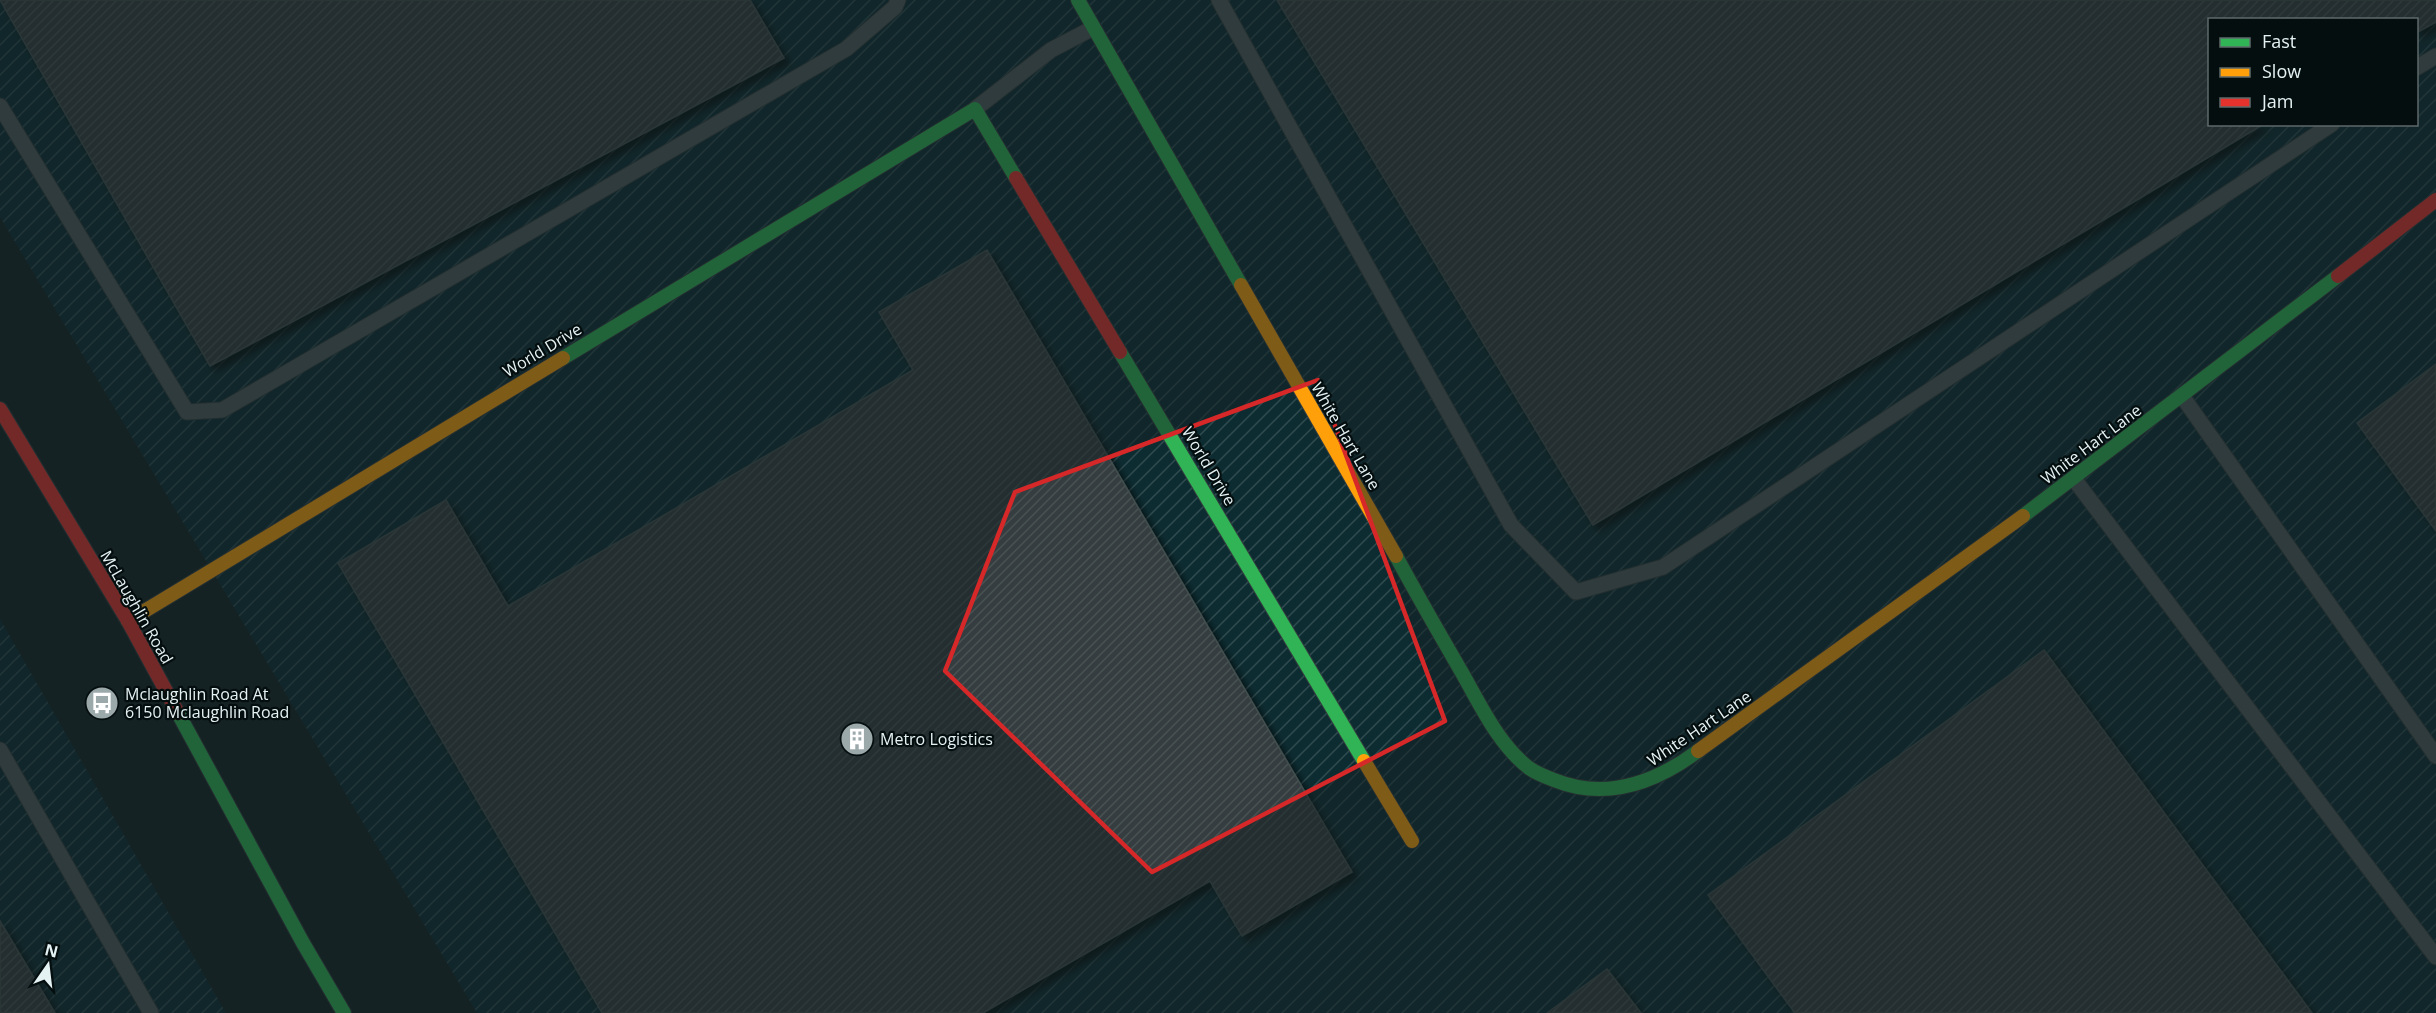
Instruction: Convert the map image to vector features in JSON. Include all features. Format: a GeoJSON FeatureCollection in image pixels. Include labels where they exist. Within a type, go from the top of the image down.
{"type":"FeatureCollection","features":[{"type":"Feature","properties":{"kind":"street","name":"White Hart Lane"},"geometry":{"type":"LineString","coordinates":[[1078,0],[1494,729],[1529,768],[1572,786],[1611,790],[1636,786],[1660,777],[2074,479],[2436,200]]}},
{"type":"Feature","properties":{"kind":"street","name":"World Drive"},"geometry":{"type":"LineString","coordinates":[[128,621],[975,109],[1412,841]]}},
{"type":"Feature","properties":{"kind":"street","name":"McLaughlin Road"},"geometry":{"type":"LineString","coordinates":[[0,409],[128,621],[303,943],[344,1013]]}},
{"type":"Feature","properties":{"kind":"lane"},"geometry":{"type":"LineString","coordinates":[[0,106],[187,412],[222,410],[846,49],[895,7],[898,0]]}},
{"type":"Feature","properties":{"kind":"lane"},"geometry":{"type":"LineString","coordinates":[[1219,0],[1511,525],[1576,592],[1663,567],[2329,126]]}},
{"type":"Feature","properties":{"kind":"lane","name":"World Drive"},"geometry":{"type":"LineString","coordinates":[[975,109],[1051,50],[1093,28]]}},
{"type":"Feature","properties":{"kind":"lane"},"geometry":{"type":"LineString","coordinates":[[2418,67],[2436,56]]}},
{"type":"Feature","properties":{"kind":"lane"},"geometry":{"type":"LineString","coordinates":[[2182,396],[2436,756]]}},
{"type":"Feature","properties":{"kind":"lane"},"geometry":{"type":"LineString","coordinates":[[2074,479],[2436,957]]}},
{"type":"Feature","properties":{"kind":"lane"},"geometry":{"type":"LineString","coordinates":[[0,750],[151,1013]]}},
{"type":"Feature","properties":{"kind":"highlighted area"},"geometry":{"type":"Polygon","coordinates":[[[1318,380],[1445,721],[1152,872],[945,671],[1015,492],[1318,380]]]}},
{"type":"Feature","properties":{"kind":"shaded area"},"geometry":{"type":"Polygon","coordinates":[[[0,0],[2436,0],[2436,1013],[477,1013],[0,217],[0,0]]]}},
{"type":"Feature","properties":{"kind":"shaded area"},"geometry":{"type":"Polygon","coordinates":[[[0,619],[226,1013],[0,1013],[0,619]]]}},
{"type":"Feature","properties":{"kind":"building"},"geometry":{"type":"Polygon","coordinates":[[[0,0],[750,0],[784,58],[210,366],[0,0]]]}},
{"type":"Feature","properties":{"kind":"building"},"geometry":{"type":"Polygon","coordinates":[[[1277,0],[2436,0],[2436,22],[2418,32],[2418,18],[2208,18],[2208,126],[2261,126],[1593,525],[1277,0]]]}},
{"type":"Feature","properties":{"kind":"building","name":"Metro Logistics"},"geometry":{"type":"Polygon","coordinates":[[[987,250],[1352,872],[1242,936],[1210,881],[983,1013],[602,1013],[338,563],[446,500],[508,606],[913,370],[879,312],[987,250]]]}},
{"type":"Feature","properties":{"kind":"building"},"geometry":{"type":"Polygon","coordinates":[[[2436,364],[2436,531],[2357,423],[2436,364]]]}},
{"type":"Feature","properties":{"kind":"building"},"geometry":{"type":"Polygon","coordinates":[[[2044,650],[2312,1013],[1795,1013],[1708,895],[2044,650]]]}},
{"type":"Feature","properties":{"kind":"building"},"geometry":{"type":"Polygon","coordinates":[[[0,921],[55,1013],[0,1013],[0,921]]]}},
{"type":"Feature","properties":{"kind":"building"},"geometry":{"type":"Polygon","coordinates":[[[1607,969],[1641,1013],[1547,1013],[1607,969]]]}},
{"type":"Feature","properties":{"kind":"traffic: fast"},"geometry":{"type":"LineString","coordinates":[[1078,0],[1241,285]]}},
{"type":"Feature","properties":{"kind":"traffic: fast"},"geometry":{"type":"LineString","coordinates":[[563,358],[975,109],[1016,178]]}},
{"type":"Feature","properties":{"kind":"traffic: fast"},"geometry":{"type":"LineString","coordinates":[[2023,516],[2338,276]]}},
{"type":"Feature","properties":{"kind":"traffic: fast"},"geometry":{"type":"LineString","coordinates":[[1120,352],[1364,761]]}},
{"type":"Feature","properties":{"kind":"traffic: fast"},"geometry":{"type":"LineString","coordinates":[[1396,556],[1490,723],[1508,747],[1532,770],[1573,786],[1592,789],[1611,788],[1647,780],[1665,772],[1698,751]]}},
{"type":"Feature","properties":{"kind":"traffic: fast"},"geometry":{"type":"LineString","coordinates":[[178,713],[303,943],[344,1013]]}},
{"type":"Feature","properties":{"kind":"traffic: slow"},"geometry":{"type":"LineString","coordinates":[[1241,285],[1396,556]]}},
{"type":"Feature","properties":{"kind":"traffic: slow"},"geometry":{"type":"LineString","coordinates":[[128,621],[563,358]]}},
{"type":"Feature","properties":{"kind":"traffic: slow"},"geometry":{"type":"LineString","coordinates":[[1698,751],[2023,516]]}},
{"type":"Feature","properties":{"kind":"traffic: slow"},"geometry":{"type":"LineString","coordinates":[[1364,761],[1412,841]]}},
{"type":"Feature","properties":{"kind":"traffic: jam"},"geometry":{"type":"LineString","coordinates":[[1016,178],[1120,352]]}},
{"type":"Feature","properties":{"kind":"traffic: jam"},"geometry":{"type":"LineString","coordinates":[[2338,276],[2436,200]]}},
{"type":"Feature","properties":{"kind":"traffic: jam"},"geometry":{"type":"LineString","coordinates":[[0,409],[128,621],[178,713]]}},
{"type":"Feature","properties":{"kind":"place","name":"Mclaughlin Road At 6150 Mclaughlin Road"},"geometry":{"type":"Point","coordinates":[102,703]}},
{"type":"Feature","properties":{"kind":"place","name":"Metro Logistics"},"geometry":{"type":"Point","coordinates":[857,739]}}]}
